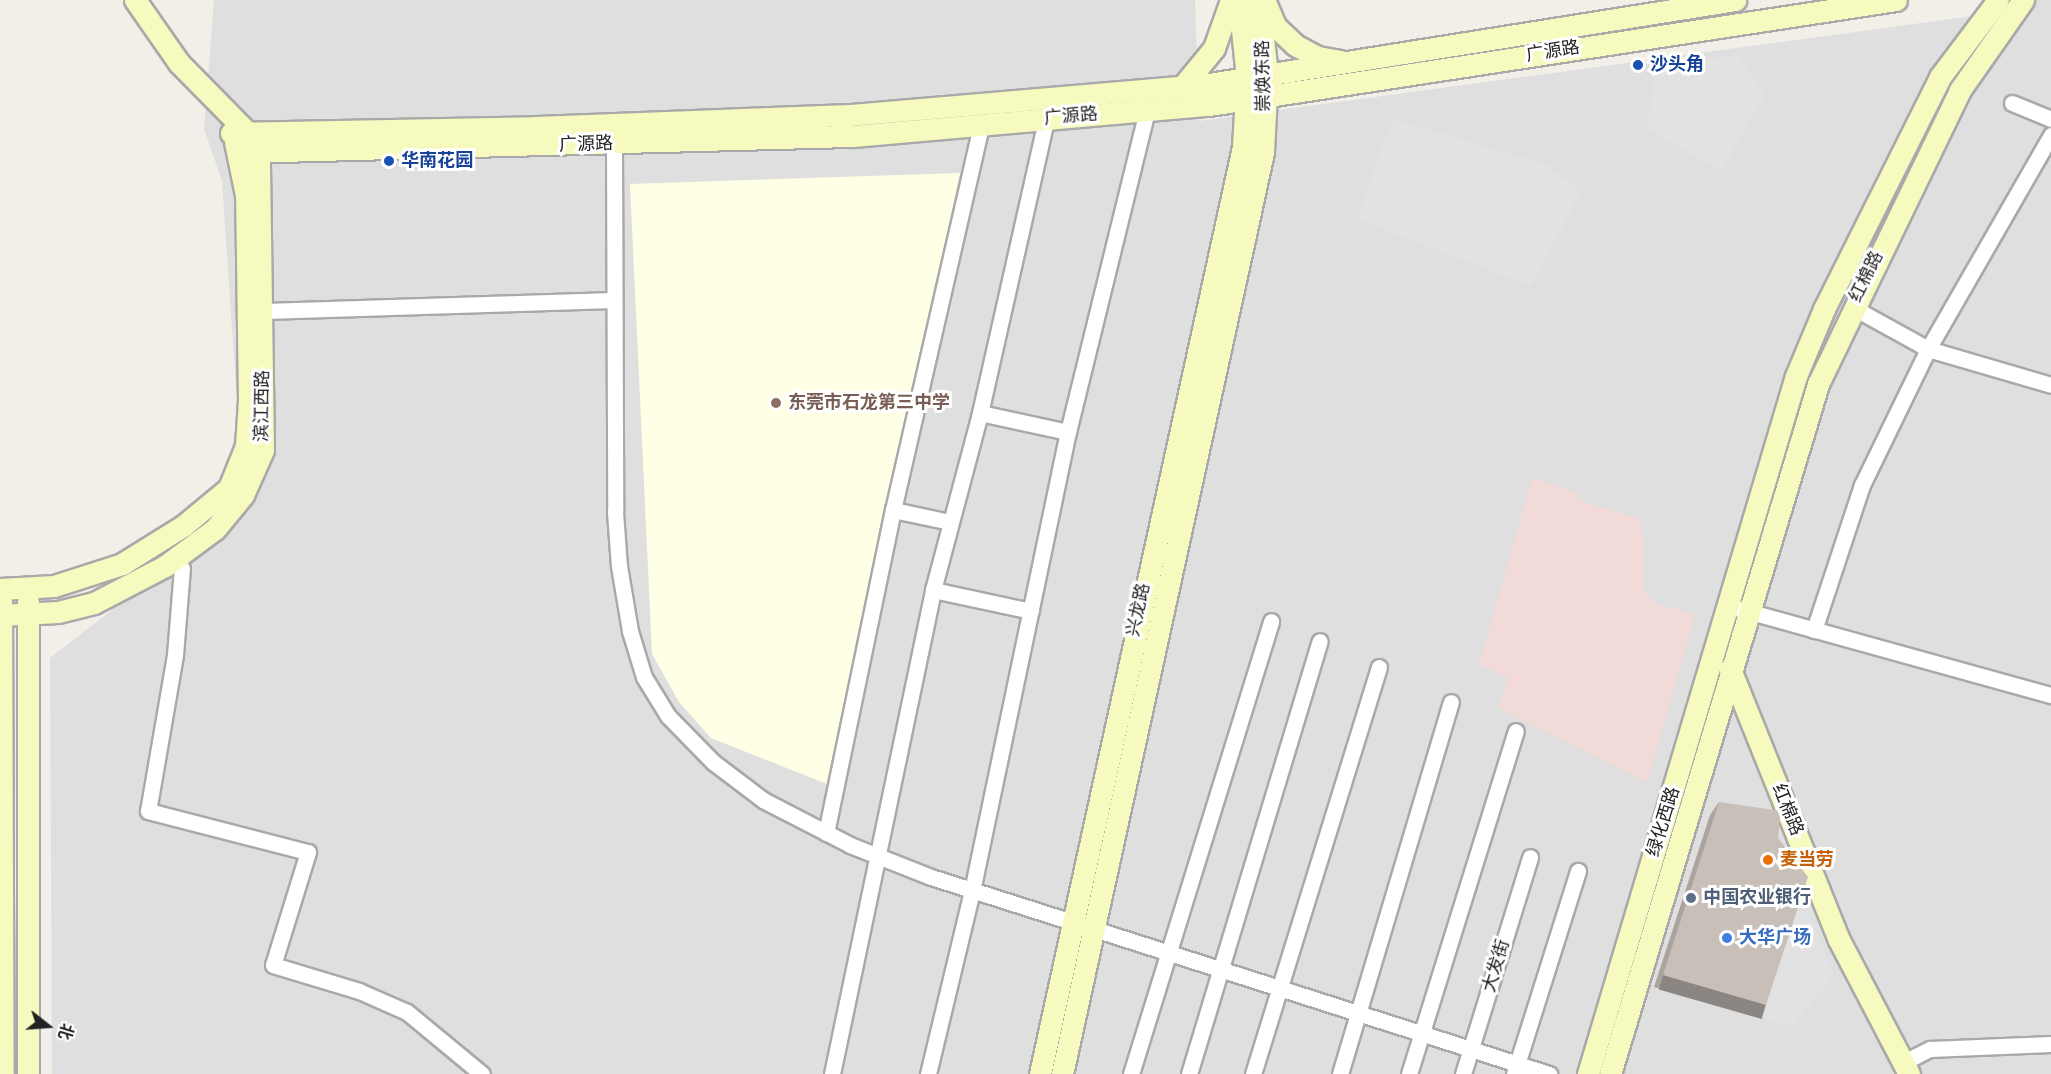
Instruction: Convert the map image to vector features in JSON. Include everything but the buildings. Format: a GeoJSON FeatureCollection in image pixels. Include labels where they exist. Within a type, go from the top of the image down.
{"type":"FeatureCollection","features":[{"type":"Feature","properties":{"kind":"main road"},"geometry":{"type":"LineString","coordinates":[[124,0],[171,68],[232,125]]}},
{"type":"Feature","properties":{"kind":"main road"},"geometry":{"type":"LineString","coordinates":[[135,0],[179,63],[232,125]]}},
{"type":"Feature","properties":{"kind":"main road"},"geometry":{"type":"LineString","coordinates":[[1184,86],[1214,48],[1231,0]]}},
{"type":"Feature","properties":{"kind":"main road","name":"崇焕东路"},"geometry":{"type":"LineString","coordinates":[[1239,0],[1261,83]]}},
{"type":"Feature","properties":{"kind":"main road"},"geometry":{"type":"LineString","coordinates":[[1262,0],[1276,27],[1295,45],[1318,57],[1350,63]]}},
{"type":"Feature","properties":{"kind":"main road","name":"崇焕东路"},"geometry":{"type":"LineString","coordinates":[[1253,149],[1261,83],[1262,0]]}},
{"type":"Feature","properties":{"kind":"main road","name":"广源路"},"geometry":{"type":"LineString","coordinates":[[1261,83],[1350,63],[1736,0]]}},
{"type":"Feature","properties":{"kind":"main road","name":"广源路"},"geometry":{"type":"LineString","coordinates":[[232,125],[536,127],[850,115],[1184,86],[1261,83],[1896,0]]}},
{"type":"Feature","properties":{"kind":"main road","name":"红棉路"},"geometry":{"type":"LineString","coordinates":[[1739,571],[1796,376],[1824,309],[1940,77],[1998,0]]}},
{"type":"Feature","properties":{"kind":"main road","name":"红棉路"},"geometry":{"type":"LineString","coordinates":[[1760,577],[1818,384],[1852,307],[1960,90],[2023,0]]}},
{"type":"Feature","properties":{"kind":"main road","name":"崇焕东路"},"geometry":{"type":"LineString","coordinates":[[1253,149],[1246,99],[1261,83]]}},
{"type":"Feature","properties":{"kind":"main road","name":"广源路"},"geometry":{"type":"LineString","coordinates":[[247,152],[852,136],[1246,99]]}},
{"type":"Feature","properties":{"kind":"main road","name":"滨江西路"},"geometry":{"type":"LineString","coordinates":[[0,615],[58,612],[94,603],[129,587],[194,547],[243,495],[263,450],[264,310],[261,194],[247,152],[232,125]]}},
{"type":"Feature","properties":{"kind":"main road","name":"兴龙路"},"geometry":{"type":"LineString","coordinates":[[1040,1074],[1072,923],[1253,149]]}},
{"type":"Feature","properties":{"kind":"main road","name":"兴龙路"},"geometry":{"type":"LineString","coordinates":[[1062,1074],[1253,149]]}},
{"type":"Feature","properties":{"kind":"main road","name":"滨江西路"},"geometry":{"type":"LineString","coordinates":[[0,589],[54,586],[122,564],[183,526],[229,488],[246,446],[249,400],[247,152]]}},
{"type":"Feature","properties":{"kind":"main road","name":"绿化西路"},"geometry":{"type":"LineString","coordinates":[[1588,1074],[1739,571]]}},
{"type":"Feature","properties":{"kind":"main road","name":"绿化西路"},"geometry":{"type":"LineString","coordinates":[[1610,1074],[1760,577]]}},
{"type":"Feature","properties":{"kind":"main road"},"geometry":{"type":"LineString","coordinates":[[28,588],[28,1074]]}},
{"type":"Feature","properties":{"kind":"main road"},"geometry":{"type":"LineString","coordinates":[[0,589],[3,1074]]}},
{"type":"Feature","properties":{"kind":"main road","name":"红棉路"},"geometry":{"type":"LineString","coordinates":[[1718,639],[1839,940],[1906,1068]]}},
{"type":"Feature","properties":{"kind":"street"},"geometry":{"type":"LineString","coordinates":[[2012,103],[2051,119]]}},
{"type":"Feature","properties":{"kind":"street"},"geometry":{"type":"LineString","coordinates":[[928,1074],[972,891],[1068,432],[1147,110]]}},
{"type":"Feature","properties":{"kind":"street"},"geometry":{"type":"LineString","coordinates":[[832,1074],[933,590],[980,413],[1046,119]]}},
{"type":"Feature","properties":{"kind":"street"},"geometry":{"type":"LineString","coordinates":[[826,833],[893,510],[981,125]]}},
{"type":"Feature","properties":{"kind":"street"},"geometry":{"type":"LineString","coordinates":[[1814,630],[1862,485],[1928,349],[2051,135]]}},
{"type":"Feature","properties":{"kind":"street"},"geometry":{"type":"LineString","coordinates":[[615,144],[615,512],[619,566],[630,631],[644,677],[668,716],[713,762],[764,800],[826,833],[878,856],[972,891],[1168,956],[1359,1013],[1516,1069],[1549,1074]]}},
{"type":"Feature","properties":{"kind":"street"},"geometry":{"type":"LineString","coordinates":[[264,310],[614,300]]}},
{"type":"Feature","properties":{"kind":"street"},"geometry":{"type":"LineString","coordinates":[[1852,307],[1928,349],[2051,385]]}},
{"type":"Feature","properties":{"kind":"street"},"geometry":{"type":"LineString","coordinates":[[980,413],[1068,432]]}},
{"type":"Feature","properties":{"kind":"street"},"geometry":{"type":"LineString","coordinates":[[893,510],[950,522]]}},
{"type":"Feature","properties":{"kind":"street"},"geometry":{"type":"LineString","coordinates":[[182,568],[175,655],[148,811],[308,852],[273,965],[359,991],[408,1012],[482,1074]]}},
{"type":"Feature","properties":{"kind":"street"},"geometry":{"type":"LineString","coordinates":[[933,590],[1031,610]]}},
{"type":"Feature","properties":{"kind":"street"},"geometry":{"type":"LineString","coordinates":[[1728,606],[2051,695]]}},
{"type":"Feature","properties":{"kind":"street"},"geometry":{"type":"LineString","coordinates":[[1131,1074],[1271,621]]}},
{"type":"Feature","properties":{"kind":"street"},"geometry":{"type":"LineString","coordinates":[[1189,1074],[1320,641]]}},
{"type":"Feature","properties":{"kind":"street"},"geometry":{"type":"LineString","coordinates":[[1253,1074],[1378,667]]}},
{"type":"Feature","properties":{"kind":"street"},"geometry":{"type":"LineString","coordinates":[[1340,1074],[1451,702]]}},
{"type":"Feature","properties":{"kind":"street"},"geometry":{"type":"LineString","coordinates":[[1408,1074],[1516,730]]}},
{"type":"Feature","properties":{"kind":"street","name":"大发街"},"geometry":{"type":"LineString","coordinates":[[1463,1074],[1530,857]]}},
{"type":"Feature","properties":{"kind":"street"},"geometry":{"type":"LineString","coordinates":[[1516,1069],[1578,871]]}},
{"type":"Feature","properties":{"kind":"street"},"geometry":{"type":"LineString","coordinates":[[1906,1068],[1930,1049],[2051,1044]]}},
{"type":"Feature","properties":{"kind":"shaded area"},"geometry":{"type":"Polygon","coordinates":[[[214,0],[1195,0],[1199,121],[2024,9],[2030,0],[2051,0],[2051,1074],[52,1074],[50,658],[160,573],[190,544],[213,508],[229,462],[238,417],[222,181],[204,129],[214,0]]]}},
{"type":"Feature","properties":{"kind":"shaded area"},"geometry":{"type":"Polygon","coordinates":[[[1739,55],[1765,95],[1721,171],[1646,128],[1657,64],[1739,55]]]}},
{"type":"Feature","properties":{"kind":"shaded area"},"geometry":{"type":"Polygon","coordinates":[[[1393,119],[1547,165],[1581,191],[1531,286],[1356,219],[1393,119]]]}},
{"type":"Feature","properties":{"kind":"shaded area","name":"东莞市石龙第三中学"},"geometry":{"type":"Polygon","coordinates":[[[960,173],[832,786],[711,738],[679,702],[652,654],[630,184],[960,173]]]}},
{"type":"Feature","properties":{"kind":"shaded area"},"geometry":{"type":"Polygon","coordinates":[[[1532,478],[1579,493],[1579,500],[1638,519],[1643,535],[1643,587],[1647,594],[1656,604],[1695,614],[1647,782],[1498,708],[1508,677],[1479,665],[1532,478]]]}},
{"type":"Feature","properties":{"kind":"shaded area"},"geometry":{"type":"Polygon","coordinates":[[[1799,890],[1834,974],[1793,1026],[1758,1017],[1799,890]]]}},
{"type":"Feature","properties":{"kind":"place","name":"沙头角"},"geometry":{"type":"Point","coordinates":[1638,65]}},
{"type":"Feature","properties":{"kind":"place","name":"华南花园"},"geometry":{"type":"Point","coordinates":[389,161]}},
{"type":"Feature","properties":{"kind":"place","name":"东莞市石龙第三中学"},"geometry":{"type":"Point","coordinates":[776,403]}},
{"type":"Feature","properties":{"kind":"place","name":"麦当劳"},"geometry":{"type":"Point","coordinates":[1768,860]}},
{"type":"Feature","properties":{"kind":"place","name":"中国农业银行"},"geometry":{"type":"Point","coordinates":[1691,898]}},
{"type":"Feature","properties":{"kind":"place","name":"大华广场"},"geometry":{"type":"Point","coordinates":[1727,938]}}]}
